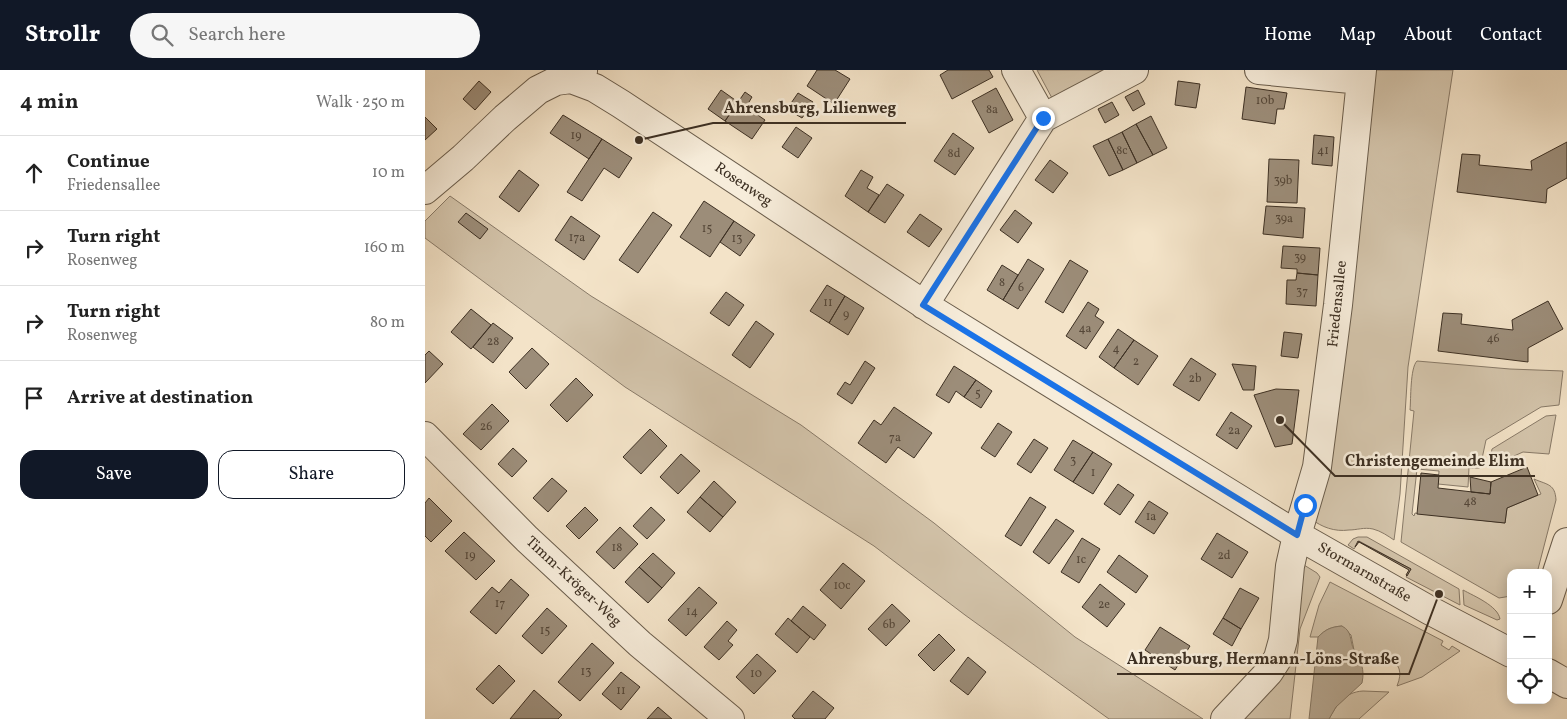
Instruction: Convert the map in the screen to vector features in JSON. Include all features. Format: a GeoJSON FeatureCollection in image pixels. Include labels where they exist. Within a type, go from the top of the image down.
{"type":"FeatureCollection","features":[{"type":"Feature","properties":{"kind":"street"},"geometry":{"type":"LineString","coordinates":[[1016,70],[1043,118]]}},
{"type":"Feature","properties":{"kind":"street"},"geometry":{"type":"LineString","coordinates":[[923,305],[1043,118],[1134,70]]}},
{"type":"Feature","properties":{"kind":"street"},"geometry":{"type":"LineString","coordinates":[[1259,70],[1361,75]]}},
{"type":"Feature","properties":{"kind":"street"},"geometry":{"type":"LineString","coordinates":[[425,190],[538,90],[572,73]]}},
{"type":"Feature","properties":{"kind":"street","name":"Rosenweg"},"geometry":{"type":"LineString","coordinates":[[572,73],[923,305],[1297,535]]}},
{"type":"Feature","properties":{"kind":"street","name":"Friedensallee"},"geometry":{"type":"LineString","coordinates":[[1225,719],[1269,672],[1278,658],[1283,640],[1290,566],[1317,467],[1338,305],[1361,75]]}},
{"type":"Feature","properties":{"kind":"street","name":"Timm-Kröger-Weg"},"geometry":{"type":"LineString","coordinates":[[425,436],[527,539],[640,644],[730,719]]}},
{"type":"Feature","properties":{"kind":"street","name":"Stormarnstraße"},"geometry":{"type":"LineString","coordinates":[[1297,535],[1429,610],[1507,651]]}},
{"type":"Feature","properties":{"kind":"street"},"geometry":{"type":"LineString","coordinates":[[1552,588],[1567,542]]}},
{"type":"Feature","properties":{"kind":"street"},"geometry":{"type":"LineString","coordinates":[[1552,675],[1567,684]]}},
{"type":"Feature","properties":{"kind":"shaded area"},"geometry":{"type":"Polygon","coordinates":[[[1037,70],[1104,70],[1053,100],[1037,70]]]}},
{"type":"Feature","properties":{"kind":"shaded area"},"geometry":{"type":"Polygon","coordinates":[[[1374,70],[1453,70],[1408,367],[1400,494],[1394,540],[1382,532],[1373,529],[1333,530],[1311,519],[1374,70]]]}},
{"type":"Feature","properties":{"kind":"shaded area"},"geometry":{"type":"Polygon","coordinates":[[[450,196],[591,296],[801,425],[934,523],[1075,637],[1203,719],[1109,719],[965,615],[874,546],[625,387],[425,238],[425,221],[450,196]]]}},
{"type":"Feature","properties":{"kind":"shaded area"},"geometry":{"type":"Polygon","coordinates":[[[1417,361],[1510,369],[1563,371],[1559,405],[1541,407],[1486,440],[1480,468],[1469,468],[1468,487],[1438,484],[1439,471],[1417,469],[1412,514],[1414,516],[1415,513],[1505,523],[1507,508],[1541,494],[1534,479],[1552,488],[1556,500],[1538,569],[1507,569],[1507,597],[1499,598],[1401,542],[1414,411],[1410,410],[1411,384],[1417,361]]]}},
{"type":"Feature","properties":{"kind":"shaded area"},"geometry":{"type":"Polygon","coordinates":[[[1556,415],[1549,454],[1523,452],[1489,467],[1492,449],[1546,416],[1556,415]]]}},
{"type":"Feature","properties":{"kind":"shaded area"},"geometry":{"type":"Polygon","coordinates":[[[1367,537],[1459,589],[1460,605],[1406,577],[1411,569],[1359,541],[1354,549],[1348,545],[1353,539],[1367,537]]]}},
{"type":"Feature","properties":{"kind":"shaded area"},"geometry":{"type":"Polygon","coordinates":[[[1304,565],[1320,577],[1300,629],[1290,719],[1229,719],[1264,684],[1304,565]]]}},
{"type":"Feature","properties":{"kind":"shaded area"},"geometry":{"type":"Polygon","coordinates":[[[1330,582],[1443,641],[1441,645],[1449,650],[1452,646],[1460,651],[1422,677],[1397,686],[1400,676],[1396,664],[1383,657],[1359,656],[1354,650],[1351,635],[1342,626],[1329,629],[1318,637],[1310,637],[1319,605],[1330,582]]]}},
{"type":"Feature","properties":{"kind":"shaded area"},"geometry":{"type":"Polygon","coordinates":[[[1463,590],[1490,606],[1495,610],[1500,619],[1497,620],[1464,605],[1463,590]]]}},
{"type":"Feature","properties":{"kind":"shaded area"},"geometry":{"type":"Polygon","coordinates":[[[1342,626],[1348,631],[1362,666],[1362,683],[1336,707],[1329,719],[1309,719],[1318,637],[1329,629],[1342,626]]]}},
{"type":"Feature","properties":{"kind":"shaded area"},"geometry":{"type":"Polygon","coordinates":[[[1363,691],[1389,692],[1359,719],[1329,719],[1335,708],[1346,696],[1363,691]]]}},
{"type":"Feature","properties":{"kind":"building"},"geometry":{"type":"Polygon","coordinates":[[[817,70],[835,70],[850,79],[834,104],[807,86],[817,70]]]}},
{"type":"Feature","properties":{"kind":"building"},"geometry":{"type":"Polygon","coordinates":[[[948,70],[989,70],[993,77],[952,99],[940,75],[948,70]]]}},
{"type":"Feature","properties":{"kind":"building"},"geometry":{"type":"Polygon","coordinates":[[[479,81],[491,92],[475,110],[463,99],[479,81]]]}},
{"type":"Feature","properties":{"kind":"building"},"geometry":{"type":"Polygon","coordinates":[[[1178,81],[1200,84],[1196,108],[1175,105],[1178,81]]]}},
{"type":"Feature","properties":{"kind":"building"},"geometry":{"type":"Polygon","coordinates":[[[1246,87],[1287,93],[1284,109],[1277,109],[1275,124],[1242,119],[1246,87]]]}},
{"type":"Feature","properties":{"kind":"building"},"geometry":{"type":"Polygon","coordinates":[[[996,88],[1013,120],[989,133],[972,101],[996,88]]]}},
{"type":"Feature","properties":{"kind":"building"},"geometry":{"type":"Polygon","coordinates":[[[721,90],[738,102],[725,121],[708,109],[721,90]]]}},
{"type":"Feature","properties":{"kind":"building"},"geometry":{"type":"Polygon","coordinates":[[[1138,90],[1145,104],[1133,111],[1125,97],[1138,90]]]}},
{"type":"Feature","properties":{"kind":"building"},"geometry":{"type":"Polygon","coordinates":[[[745,92],[752,97],[746,107],[765,120],[752,139],[725,121],[745,92]]]}},
{"type":"Feature","properties":{"kind":"building"},"geometry":{"type":"Polygon","coordinates":[[[798,93],[813,102],[802,118],[787,109],[798,93]]]}},
{"type":"Feature","properties":{"kind":"building"},"geometry":{"type":"Polygon","coordinates":[[[1112,102],[1119,115],[1105,123],[1098,109],[1112,102]]]}},
{"type":"Feature","properties":{"kind":"building"},"geometry":{"type":"Polygon","coordinates":[[[563,115],[602,139],[589,159],[550,133],[563,115]]]}},
{"type":"Feature","properties":{"kind":"building"},"geometry":{"type":"Polygon","coordinates":[[[1151,116],[1167,148],[1153,155],[1136,124],[1151,116]]]}},
{"type":"Feature","properties":{"kind":"building"},"geometry":{"type":"Polygon","coordinates":[[[425,117],[437,129],[425,140],[425,117]]]}},
{"type":"Feature","properties":{"kind":"building"},"geometry":{"type":"Polygon","coordinates":[[[1136,124],[1153,155],[1137,163],[1122,132],[1136,124]]]}},
{"type":"Feature","properties":{"kind":"building"},"geometry":{"type":"Polygon","coordinates":[[[796,127],[812,138],[798,158],[782,147],[796,127]]]}},
{"type":"Feature","properties":{"kind":"building"},"geometry":{"type":"Polygon","coordinates":[[[1122,132],[1137,163],[1123,170],[1108,139],[1122,132]]]}},
{"type":"Feature","properties":{"kind":"building"},"geometry":{"type":"Polygon","coordinates":[[[953,133],[974,148],[955,175],[934,161],[953,133]]]}},
{"type":"Feature","properties":{"kind":"building"},"geometry":{"type":"Polygon","coordinates":[[[1314,135],[1334,137],[1332,166],[1312,164],[1314,135]]]}},
{"type":"Feature","properties":{"kind":"building"},"geometry":{"type":"Polygon","coordinates":[[[602,139],[632,158],[619,178],[604,168],[582,201],[567,192],[602,139]]]}},
{"type":"Feature","properties":{"kind":"building"},"geometry":{"type":"Polygon","coordinates":[[[1108,139],[1123,170],[1109,176],[1093,146],[1108,139]]]}},
{"type":"Feature","properties":{"kind":"building"},"geometry":{"type":"Polygon","coordinates":[[[1567,142],[1567,178],[1547,189],[1546,203],[1457,192],[1462,154],[1480,155],[1479,165],[1532,170],[1531,161],[1567,142]]]}},
{"type":"Feature","properties":{"kind":"building"},"geometry":{"type":"Polygon","coordinates":[[[1269,159],[1299,160],[1297,203],[1267,202],[1269,159]]]}},
{"type":"Feature","properties":{"kind":"building"},"geometry":{"type":"Polygon","coordinates":[[[1050,160],[1068,173],[1053,193],[1035,180],[1050,160]]]}},
{"type":"Feature","properties":{"kind":"building"},"geometry":{"type":"Polygon","coordinates":[[[519,170],[539,185],[519,212],[499,197],[519,170]]]}},
{"type":"Feature","properties":{"kind":"building"},"geometry":{"type":"Polygon","coordinates":[[[861,170],[873,177],[867,188],[879,195],[868,212],[845,196],[861,170]]]}},
{"type":"Feature","properties":{"kind":"building"},"geometry":{"type":"Polygon","coordinates":[[[887,184],[904,195],[885,223],[868,212],[887,184]]]}},
{"type":"Feature","properties":{"kind":"building"},"geometry":{"type":"Polygon","coordinates":[[[704,201],[734,221],[710,257],[680,237],[704,201]]]}},
{"type":"Feature","properties":{"kind":"building"},"geometry":{"type":"Polygon","coordinates":[[[1266,206],[1305,208],[1303,238],[1263,234],[1266,206]]]}},
{"type":"Feature","properties":{"kind":"building"},"geometry":{"type":"Polygon","coordinates":[[[1015,210],[1032,223],[1018,243],[1000,230],[1015,210]]]}},
{"type":"Feature","properties":{"kind":"building"},"geometry":{"type":"Polygon","coordinates":[[[653,212],[672,225],[638,273],[619,260],[653,212]]]}},
{"type":"Feature","properties":{"kind":"building"},"geometry":{"type":"Polygon","coordinates":[[[466,213],[488,229],[480,239],[458,222],[466,213]]]}},
{"type":"Feature","properties":{"kind":"building"},"geometry":{"type":"Polygon","coordinates":[[[920,214],[942,229],[929,247],[907,232],[920,214]]]}},
{"type":"Feature","properties":{"kind":"building"},"geometry":{"type":"Polygon","coordinates":[[[571,216],[600,236],[584,260],[555,240],[571,216]]]}},
{"type":"Feature","properties":{"kind":"building"},"geometry":{"type":"Polygon","coordinates":[[[734,221],[755,235],[740,256],[720,242],[734,221]]]}},
{"type":"Feature","properties":{"kind":"building"},"geometry":{"type":"Polygon","coordinates":[[[1283,246],[1320,248],[1318,275],[1297,273],[1297,269],[1281,268],[1283,246]]]}},
{"type":"Feature","properties":{"kind":"building"},"geometry":{"type":"Polygon","coordinates":[[[1028,259],[1044,269],[1018,309],[1003,300],[1028,259]]]}},
{"type":"Feature","properties":{"kind":"building"},"geometry":{"type":"Polygon","coordinates":[[[1070,260],[1088,271],[1063,313],[1045,302],[1070,260]]]}},
{"type":"Feature","properties":{"kind":"building"},"geometry":{"type":"Polygon","coordinates":[[[1002,265],[1018,275],[1003,300],[987,290],[1002,265]]]}},
{"type":"Feature","properties":{"kind":"building"},"geometry":{"type":"Polygon","coordinates":[[[1297,273],[1318,275],[1316,306],[1286,304],[1287,280],[1296,280],[1297,273]]]}},
{"type":"Feature","properties":{"kind":"building"},"geometry":{"type":"Polygon","coordinates":[[[827,285],[845,296],[829,323],[810,311],[827,285]]]}},
{"type":"Feature","properties":{"kind":"building"},"geometry":{"type":"Polygon","coordinates":[[[726,292],[744,305],[729,326],[710,313],[726,292]]]}},
{"type":"Feature","properties":{"kind":"building"},"geometry":{"type":"Polygon","coordinates":[[[845,296],[864,308],[848,335],[829,323],[845,296]]]}},
{"type":"Feature","properties":{"kind":"building"},"geometry":{"type":"Polygon","coordinates":[[[1548,301],[1563,329],[1528,348],[1528,362],[1438,351],[1443,313],[1462,314],[1461,324],[1513,330],[1512,320],[1548,301]]]}},
{"type":"Feature","properties":{"kind":"building"},"geometry":{"type":"Polygon","coordinates":[[[1088,302],[1099,309],[1095,316],[1104,322],[1086,349],[1066,336],[1088,302]]]}},
{"type":"Feature","properties":{"kind":"building"},"geometry":{"type":"Polygon","coordinates":[[[471,309],[491,325],[471,349],[451,332],[471,309]]]}},
{"type":"Feature","properties":{"kind":"building"},"geometry":{"type":"Polygon","coordinates":[[[756,321],[774,334],[750,368],[732,355],[756,321]]]}},
{"type":"Feature","properties":{"kind":"building"},"geometry":{"type":"Polygon","coordinates":[[[493,323],[513,338],[493,363],[473,347],[493,323]]]}},
{"type":"Feature","properties":{"kind":"building"},"geometry":{"type":"Polygon","coordinates":[[[1118,329],[1134,340],[1114,368],[1099,357],[1118,329]]]}},
{"type":"Feature","properties":{"kind":"building"},"geometry":{"type":"Polygon","coordinates":[[[1284,332],[1302,334],[1298,358],[1281,356],[1284,332]]]}},
{"type":"Feature","properties":{"kind":"building"},"geometry":{"type":"Polygon","coordinates":[[[1134,340],[1158,356],[1138,385],[1114,368],[1134,340]]]}},
{"type":"Feature","properties":{"kind":"building"},"geometry":{"type":"Polygon","coordinates":[[[532,348],[549,364],[526,389],[509,372],[532,348]]]}},
{"type":"Feature","properties":{"kind":"building"},"geometry":{"type":"Polygon","coordinates":[[[429,351],[443,364],[425,383],[425,355],[429,351]]]}},
{"type":"Feature","properties":{"kind":"building"},"geometry":{"type":"Polygon","coordinates":[[[1191,358],[1216,374],[1199,401],[1173,385],[1191,358]]]}},
{"type":"Feature","properties":{"kind":"building"},"geometry":{"type":"Polygon","coordinates":[[[865,361],[875,368],[852,404],[837,394],[845,382],[850,385],[865,361]]]}},
{"type":"Feature","properties":{"kind":"building"},"geometry":{"type":"Polygon","coordinates":[[[1232,364],[1256,366],[1254,390],[1243,390],[1232,364]]]}},
{"type":"Feature","properties":{"kind":"building"},"geometry":{"type":"Polygon","coordinates":[[[954,366],[976,380],[964,397],[956,391],[949,403],[936,395],[954,366]]]}},
{"type":"Feature","properties":{"kind":"building"},"geometry":{"type":"Polygon","coordinates":[[[576,378],[593,395],[567,422],[550,405],[576,378]]]}},
{"type":"Feature","properties":{"kind":"building"},"geometry":{"type":"Polygon","coordinates":[[[976,380],[992,391],[981,408],[964,397],[976,380]]]}},
{"type":"Feature","properties":{"kind":"building"},"geometry":{"type":"Polygon","coordinates":[[[1276,389],[1299,390],[1292,444],[1275,447],[1254,395],[1276,389]]]}},
{"type":"Feature","properties":{"kind":"building"},"geometry":{"type":"Polygon","coordinates":[[[492,404],[509,421],[481,450],[463,434],[492,404]]]}},
{"type":"Feature","properties":{"kind":"building"},"geometry":{"type":"Polygon","coordinates":[[[894,407],[932,433],[914,458],[898,447],[886,463],[858,443],[874,420],[881,425],[894,407]]]}},
{"type":"Feature","properties":{"kind":"building"},"geometry":{"type":"Polygon","coordinates":[[[1231,412],[1252,426],[1237,449],[1216,435],[1231,412]]]}},
{"type":"Feature","properties":{"kind":"building"},"geometry":{"type":"Polygon","coordinates":[[[998,423],[1012,432],[995,457],[981,448],[998,423]]]}},
{"type":"Feature","properties":{"kind":"building"},"geometry":{"type":"Polygon","coordinates":[[[650,429],[667,446],[641,474],[623,457],[650,429]]]}},
{"type":"Feature","properties":{"kind":"building"},"geometry":{"type":"Polygon","coordinates":[[[1034,439],[1048,448],[1031,473],[1017,464],[1034,439]]]}},
{"type":"Feature","properties":{"kind":"building"},"geometry":{"type":"Polygon","coordinates":[[[1073,440],[1093,452],[1073,482],[1054,470],[1073,440]]]}},
{"type":"Feature","properties":{"kind":"building"},"geometry":{"type":"Polygon","coordinates":[[[513,448],[527,461],[512,477],[498,464],[513,448]]]}},
{"type":"Feature","properties":{"kind":"building"},"geometry":{"type":"Polygon","coordinates":[[[1093,452],[1112,464],[1093,494],[1073,482],[1093,452]]]}},
{"type":"Feature","properties":{"kind":"building"},"geometry":{"type":"Polygon","coordinates":[[[681,454],[700,471],[678,494],[660,477],[681,454]]]}},
{"type":"Feature","properties":{"kind":"building"},"geometry":{"type":"Polygon","coordinates":[[[1527,467],[1538,495],[1507,508],[1505,523],[1417,514],[1421,473],[1439,475],[1438,488],[1490,494],[1491,482],[1527,467]]]}},
{"type":"Feature","properties":{"kind":"building"},"geometry":{"type":"Polygon","coordinates":[[[1470,477],[1491,482],[1490,494],[1471,492],[1470,477]]]}},
{"type":"Feature","properties":{"kind":"building"},"geometry":{"type":"Polygon","coordinates":[[[552,478],[567,491],[548,512],[533,498],[552,478]]]}},
{"type":"Feature","properties":{"kind":"building"},"geometry":{"type":"Polygon","coordinates":[[[714,481],[736,502],[723,517],[700,497],[714,481]]]}},
{"type":"Feature","properties":{"kind":"building"},"geometry":{"type":"Polygon","coordinates":[[[1118,484],[1134,495],[1120,515],[1104,504],[1118,484]]]}},
{"type":"Feature","properties":{"kind":"building"},"geometry":{"type":"Polygon","coordinates":[[[700,497],[723,517],[710,532],[687,512],[700,497]]]}},
{"type":"Feature","properties":{"kind":"building"},"geometry":{"type":"Polygon","coordinates":[[[1030,497],[1046,507],[1021,546],[1005,536],[1030,497]]]}},
{"type":"Feature","properties":{"kind":"building"},"geometry":{"type":"Polygon","coordinates":[[[429,498],[452,521],[431,542],[425,536],[425,503],[429,498]]]}},
{"type":"Feature","properties":{"kind":"building"},"geometry":{"type":"Polygon","coordinates":[[[1149,501],[1168,513],[1154,534],[1135,522],[1149,501]]]}},
{"type":"Feature","properties":{"kind":"building"},"geometry":{"type":"Polygon","coordinates":[[[585,507],[598,520],[579,539],[566,526],[585,507]]]}},
{"type":"Feature","properties":{"kind":"building"},"geometry":{"type":"Polygon","coordinates":[[[651,507],[665,520],[647,539],[633,526],[651,507]]]}},
{"type":"Feature","properties":{"kind":"building"},"geometry":{"type":"Polygon","coordinates":[[[1056,519],[1074,531],[1049,564],[1033,552],[1056,519]]]}},
{"type":"Feature","properties":{"kind":"building"},"geometry":{"type":"Polygon","coordinates":[[[620,527],[638,544],[614,569],[596,552],[620,527]]]}},
{"type":"Feature","properties":{"kind":"building"},"geometry":{"type":"Polygon","coordinates":[[[464,532],[495,561],[476,580],[445,551],[464,532]]]}},
{"type":"Feature","properties":{"kind":"building"},"geometry":{"type":"Polygon","coordinates":[[[1217,533],[1248,552],[1232,578],[1201,559],[1217,533]]]}},
{"type":"Feature","properties":{"kind":"building"},"geometry":{"type":"Polygon","coordinates":[[[1082,538],[1100,549],[1079,583],[1061,572],[1082,538]]]}},
{"type":"Feature","properties":{"kind":"building"},"geometry":{"type":"Polygon","coordinates":[[[1358,541],[1411,569],[1407,576],[1409,570],[1359,542],[1355,547],[1358,541]]]}},
{"type":"Feature","properties":{"kind":"building"},"geometry":{"type":"Polygon","coordinates":[[[653,553],[675,573],[662,588],[639,567],[653,553]]]}},
{"type":"Feature","properties":{"kind":"building"},"geometry":{"type":"Polygon","coordinates":[[[1119,555],[1148,576],[1136,593],[1107,572],[1119,555]]]}},
{"type":"Feature","properties":{"kind":"building"},"geometry":{"type":"Polygon","coordinates":[[[843,563],[865,581],[841,609],[820,590],[843,563]]]}},
{"type":"Feature","properties":{"kind":"building"},"geometry":{"type":"Polygon","coordinates":[[[639,567],[662,588],[648,603],[625,582],[639,567]]]}},
{"type":"Feature","properties":{"kind":"building"},"geometry":{"type":"Polygon","coordinates":[[[511,579],[529,595],[496,634],[470,612],[492,587],[499,593],[511,579]]]}},
{"type":"Feature","properties":{"kind":"building"},"geometry":{"type":"Polygon","coordinates":[[[1100,584],[1125,604],[1107,627],[1082,607],[1100,584]]]}},
{"type":"Feature","properties":{"kind":"building"},"geometry":{"type":"Polygon","coordinates":[[[699,587],[717,603],[686,636],[668,620],[699,587]]]}},
{"type":"Feature","properties":{"kind":"building"},"geometry":{"type":"Polygon","coordinates":[[[1240,588],[1259,598],[1241,629],[1223,618],[1240,588]]]}},
{"type":"Feature","properties":{"kind":"building"},"geometry":{"type":"Polygon","coordinates":[[[892,604],[910,621],[886,646],[868,629],[892,604]]]}},
{"type":"Feature","properties":{"kind":"building"},"geometry":{"type":"Polygon","coordinates":[[[803,606],[826,625],[814,640],[791,621],[803,606]]]}},
{"type":"Feature","properties":{"kind":"building"},"geometry":{"type":"Polygon","coordinates":[[[547,608],[567,626],[542,654],[522,636],[547,608]]]}},
{"type":"Feature","properties":{"kind":"building"},"geometry":{"type":"Polygon","coordinates":[[[788,618],[810,637],[797,653],[775,634],[788,618]]]}},
{"type":"Feature","properties":{"kind":"building"},"geometry":{"type":"Polygon","coordinates":[[[1223,618],[1241,629],[1232,646],[1213,634],[1223,618]]]}},
{"type":"Feature","properties":{"kind":"building"},"geometry":{"type":"Polygon","coordinates":[[[727,621],[737,630],[728,641],[733,645],[719,660],[704,647],[727,621]]]}},
{"type":"Feature","properties":{"kind":"building"},"geometry":{"type":"Polygon","coordinates":[[[1160,627],[1190,646],[1175,670],[1145,650],[1160,627]]]}},
{"type":"Feature","properties":{"kind":"building"},"geometry":{"type":"Polygon","coordinates":[[[939,634],[955,650],[934,671],[918,655],[939,634]]]}},
{"type":"Feature","properties":{"kind":"building"},"geometry":{"type":"Polygon","coordinates":[[[592,643],[614,663],[580,701],[558,682],[592,643]]]}},
{"type":"Feature","properties":{"kind":"building"},"geometry":{"type":"Polygon","coordinates":[[[757,654],[776,671],[754,694],[736,677],[757,654]]]}},
{"type":"Feature","properties":{"kind":"building"},"geometry":{"type":"Polygon","coordinates":[[[968,657],[986,672],[968,695],[950,681],[968,657]]]}},
{"type":"Feature","properties":{"kind":"building"},"geometry":{"type":"Polygon","coordinates":[[[499,665],[515,681],[493,704],[476,689],[499,665]]]}},
{"type":"Feature","properties":{"kind":"building"},"geometry":{"type":"Polygon","coordinates":[[[621,672],[640,687],[621,710],[602,694],[621,672]]]}},
{"type":"Feature","properties":{"kind":"building"},"geometry":{"type":"Polygon","coordinates":[[[534,690],[562,715],[558,719],[510,719],[534,690]]]}},
{"type":"Feature","properties":{"kind":"building"},"geometry":{"type":"Polygon","coordinates":[[[813,691],[834,708],[825,719],[795,719],[792,716],[813,691]]]}},
{"type":"Feature","properties":{"kind":"building"},"geometry":{"type":"Polygon","coordinates":[[[658,707],[672,719],[647,719],[658,707]]]}},
{"type":"Feature","properties":{"kind":"place","name":"Ahrensburg, Lilienweg"},"geometry":{"type":"Point","coordinates":[639,140]}},
{"type":"Feature","properties":{"kind":"place","name":"Christengemeinde Elim"},"geometry":{"type":"Point","coordinates":[1280,420]}},
{"type":"Feature","properties":{"kind":"place","name":"Ahrensburg, Hermann-Löns-Straße"},"geometry":{"type":"Point","coordinates":[1439,594]}},
{"type":"Feature","properties":{"kind":"route"},"geometry":{"type":"LineString","coordinates":[[1043,118],[923,305],[1297,535],[1305,505]]}}]}
